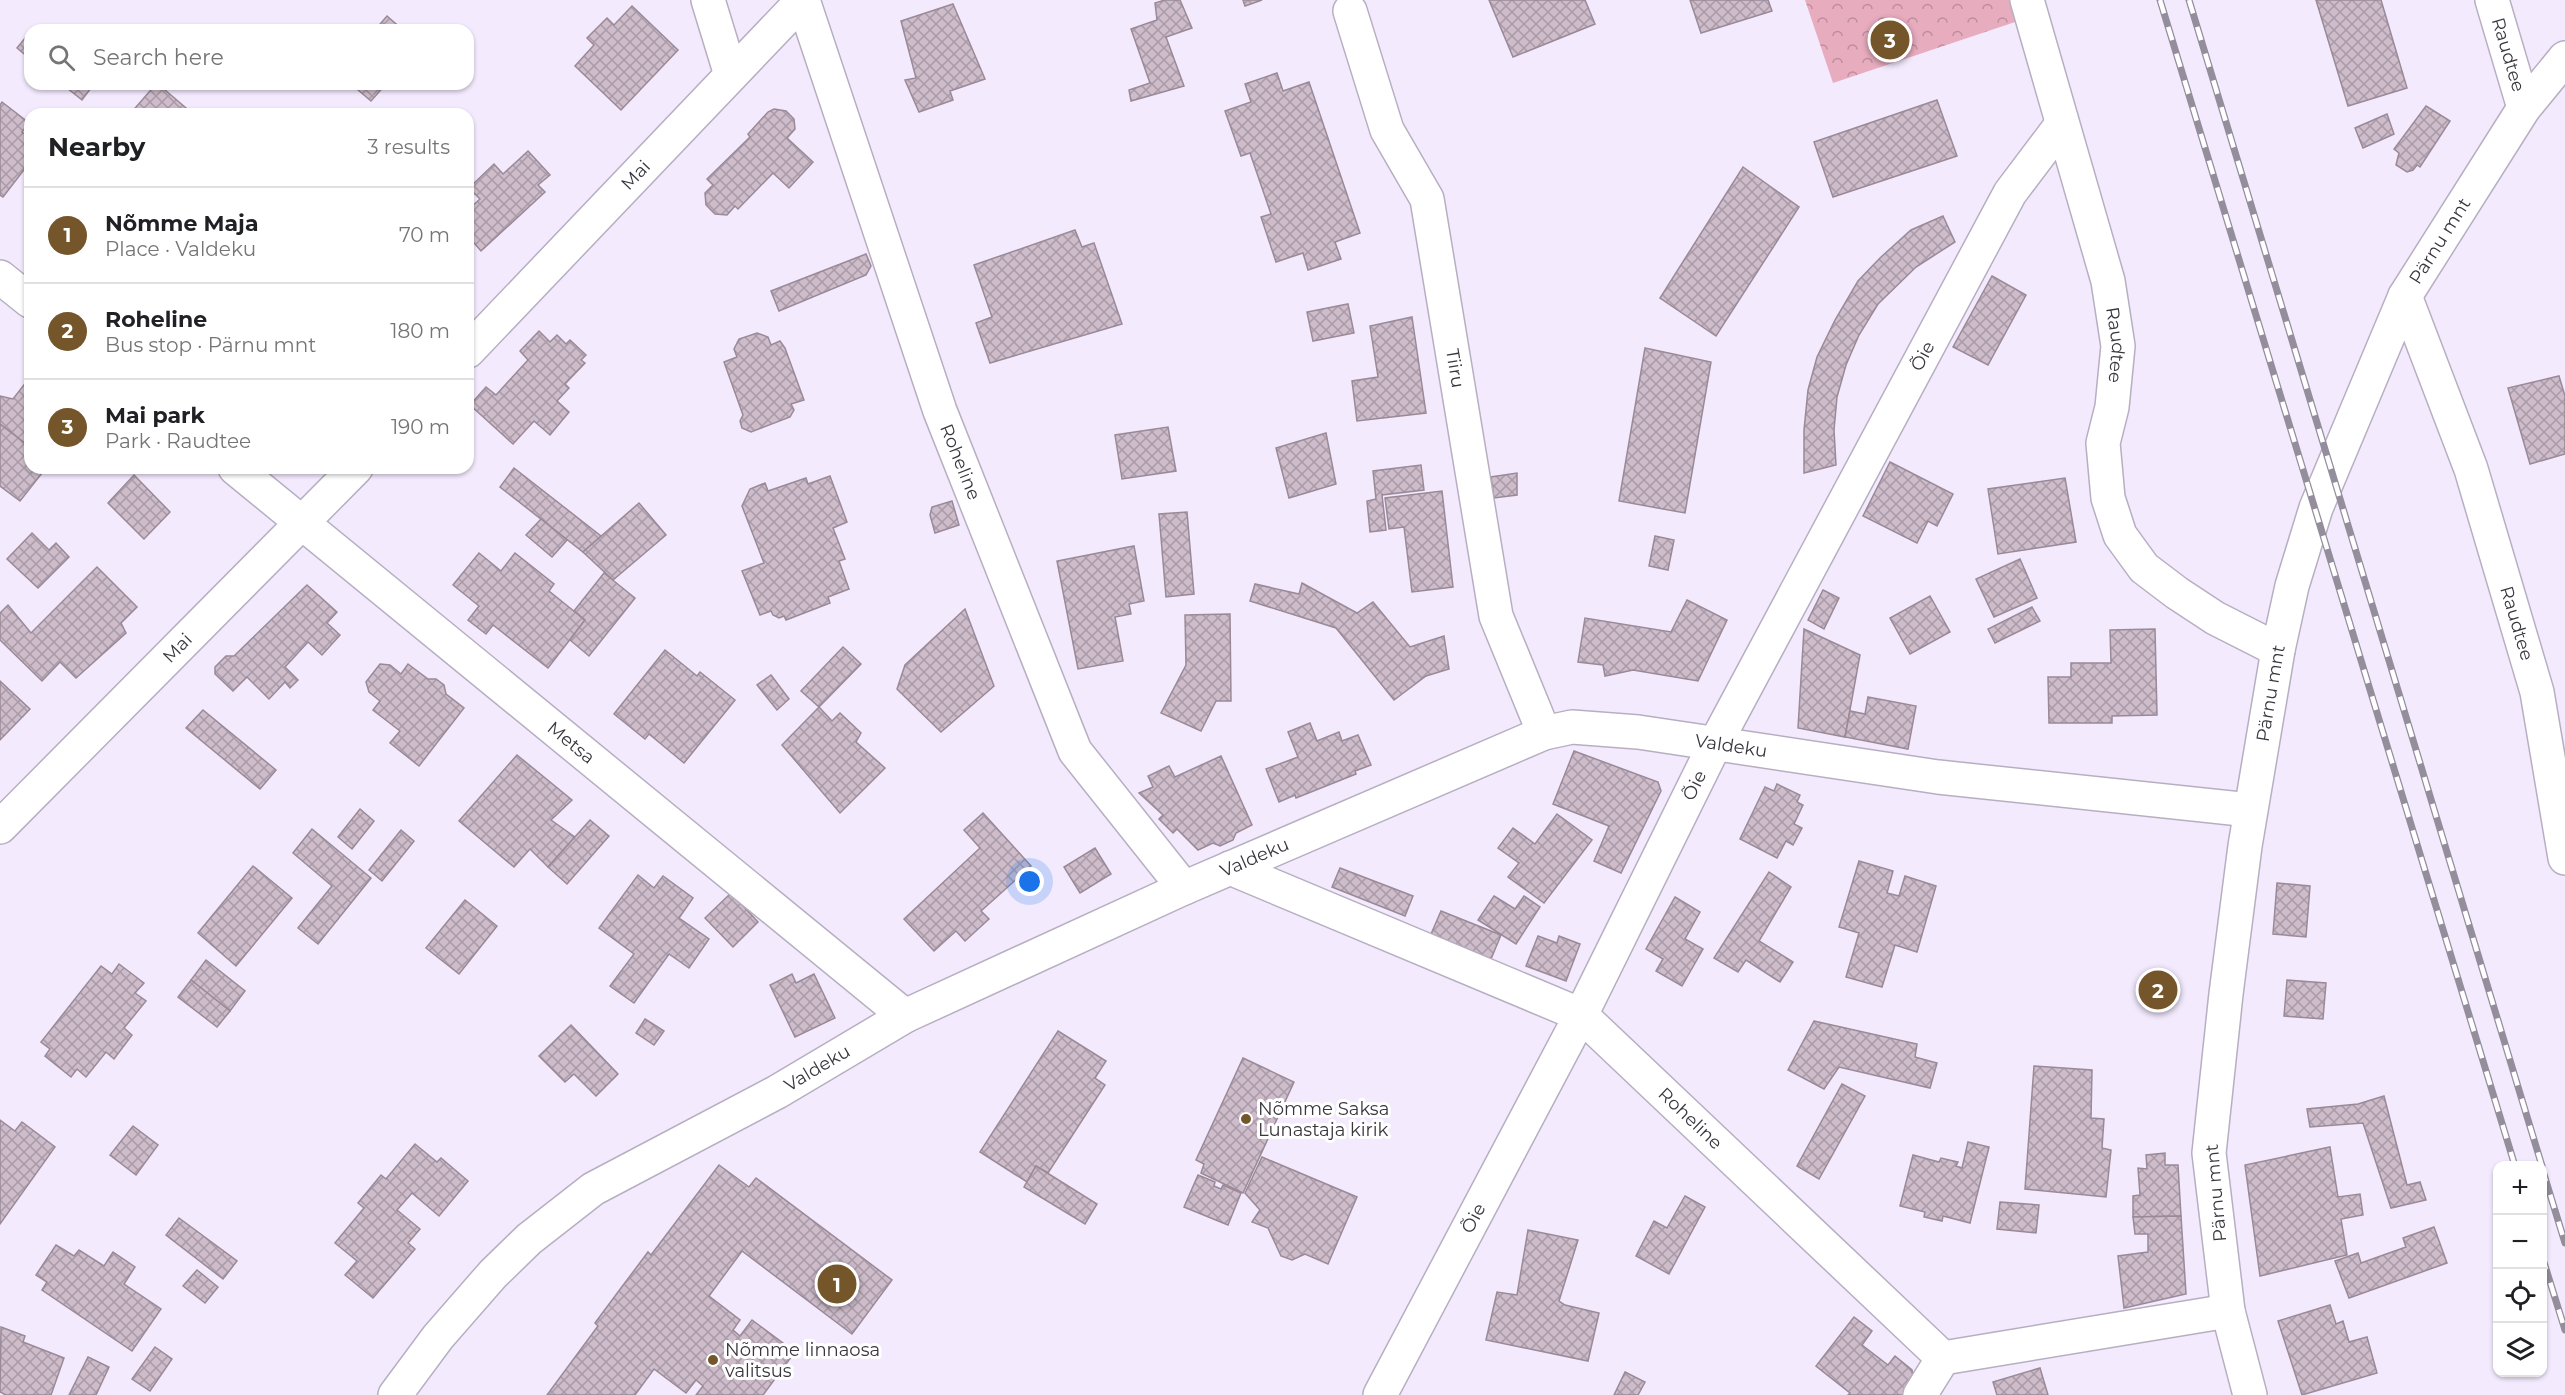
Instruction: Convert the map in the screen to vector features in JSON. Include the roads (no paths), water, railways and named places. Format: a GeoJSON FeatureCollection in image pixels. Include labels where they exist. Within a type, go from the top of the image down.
{"type":"FeatureCollection","features":[{"type":"Feature","properties":{"kind":"street"},"geometry":{"type":"LineString","coordinates":[[708,0],[731,75]]}},
{"type":"Feature","properties":{"kind":"street","name":"Mai"},"geometry":{"type":"LineString","coordinates":[[474,345],[803,0]]}},
{"type":"Feature","properties":{"kind":"street","name":"Roheline"},"geometry":{"type":"LineString","coordinates":[[803,0],[940,411],[1076,751],[1184,888]]}},
{"type":"Feature","properties":{"kind":"street","name":"Raudtee"},"geometry":{"type":"LineString","coordinates":[[2027,0],[2108,281],[2118,346],[2112,407],[2103,443],[2108,498],[2120,536],[2144,568],[2177,593],[2215,618],[2278,650]]}},
{"type":"Feature","properties":{"kind":"street","name":"Raudtee"},"geometry":{"type":"LineString","coordinates":[[2492,0],[2524,108]]}},
{"type":"Feature","properties":{"kind":"street","name":"Tiiru"},"geometry":{"type":"LineString","coordinates":[[1350,11],[1387,130],[1427,200],[1496,616],[1544,733]]}},
{"type":"Feature","properties":{"kind":"street","name":"Pärnu mnt"},"geometry":{"type":"LineString","coordinates":[[2250,1395],[2228,1311],[2209,1153],[2226,994],[2250,810],[2278,650],[2292,586],[2316,508],[2404,296],[2524,108],[2565,58]]}},
{"type":"Feature","properties":{"kind":"street","name":"Õie"},"geometry":{"type":"LineString","coordinates":[[1380,1395],[1581,1015],[1715,744],[2010,193],[2062,124]]}},
{"type":"Feature","properties":{"kind":"street"},"geometry":{"type":"LineString","coordinates":[[0,277],[24,296]]}},
{"type":"Feature","properties":{"kind":"street","name":"Raudtee"},"geometry":{"type":"LineString","coordinates":[[2404,296],[2471,469],[2537,692],[2564,846]]}},
{"type":"Feature","properties":{"kind":"street","name":"Metsa"},"geometry":{"type":"LineString","coordinates":[[242,474],[905,1016]]}},
{"type":"Feature","properties":{"kind":"street","name":"Mai"},"geometry":{"type":"LineString","coordinates":[[0,827],[350,474]]}},
{"type":"Feature","properties":{"kind":"street","name":"Valdeku"},"geometry":{"type":"LineString","coordinates":[[395,1395],[438,1337],[493,1274],[529,1239],[593,1189],[777,1092],[905,1016],[1184,888],[1544,733],[1572,727],[1638,732],[1938,777],[2250,810]]}},
{"type":"Feature","properties":{"kind":"street","name":"Roheline"},"geometry":{"type":"LineString","coordinates":[[1230,868],[1581,1015],[1943,1358]]}},
{"type":"Feature","properties":{"kind":"street"},"geometry":{"type":"LineString","coordinates":[[1920,1395],[1943,1358],[2228,1311]]}},
{"type":"Feature","properties":{"kind":"railway"},"geometry":{"type":"LineString","coordinates":[[2160,0],[2513,1161]]}},
{"type":"Feature","properties":{"kind":"railway"},"geometry":{"type":"LineString","coordinates":[[2189,0],[2540,1161]]}},
{"type":"Feature","properties":{"kind":"railway"},"geometry":{"type":"LineString","coordinates":[[2547,1184],[2565,1243]]}},
{"type":"Feature","properties":{"kind":"railway"},"geometry":{"type":"LineString","coordinates":[[2546,1269],[2565,1330]]}},
{"type":"Feature","properties":{"kind":"place","name":"Mai park"},"geometry":{"type":"Point","coordinates":[1890,40]}},
{"type":"Feature","properties":{"kind":"place","name":"Roheline"},"geometry":{"type":"Point","coordinates":[2158,990]}},
{"type":"Feature","properties":{"kind":"place","name":"Nõmme Saksa Lunastaja kirik"},"geometry":{"type":"Point","coordinates":[1246,1119]}},
{"type":"Feature","properties":{"kind":"place","name":"Nõmme Maja"},"geometry":{"type":"Point","coordinates":[837,1284]}},
{"type":"Feature","properties":{"kind":"place","name":"Nõmme linnaosa valitsus"},"geometry":{"type":"Point","coordinates":[713,1360]}}]}
